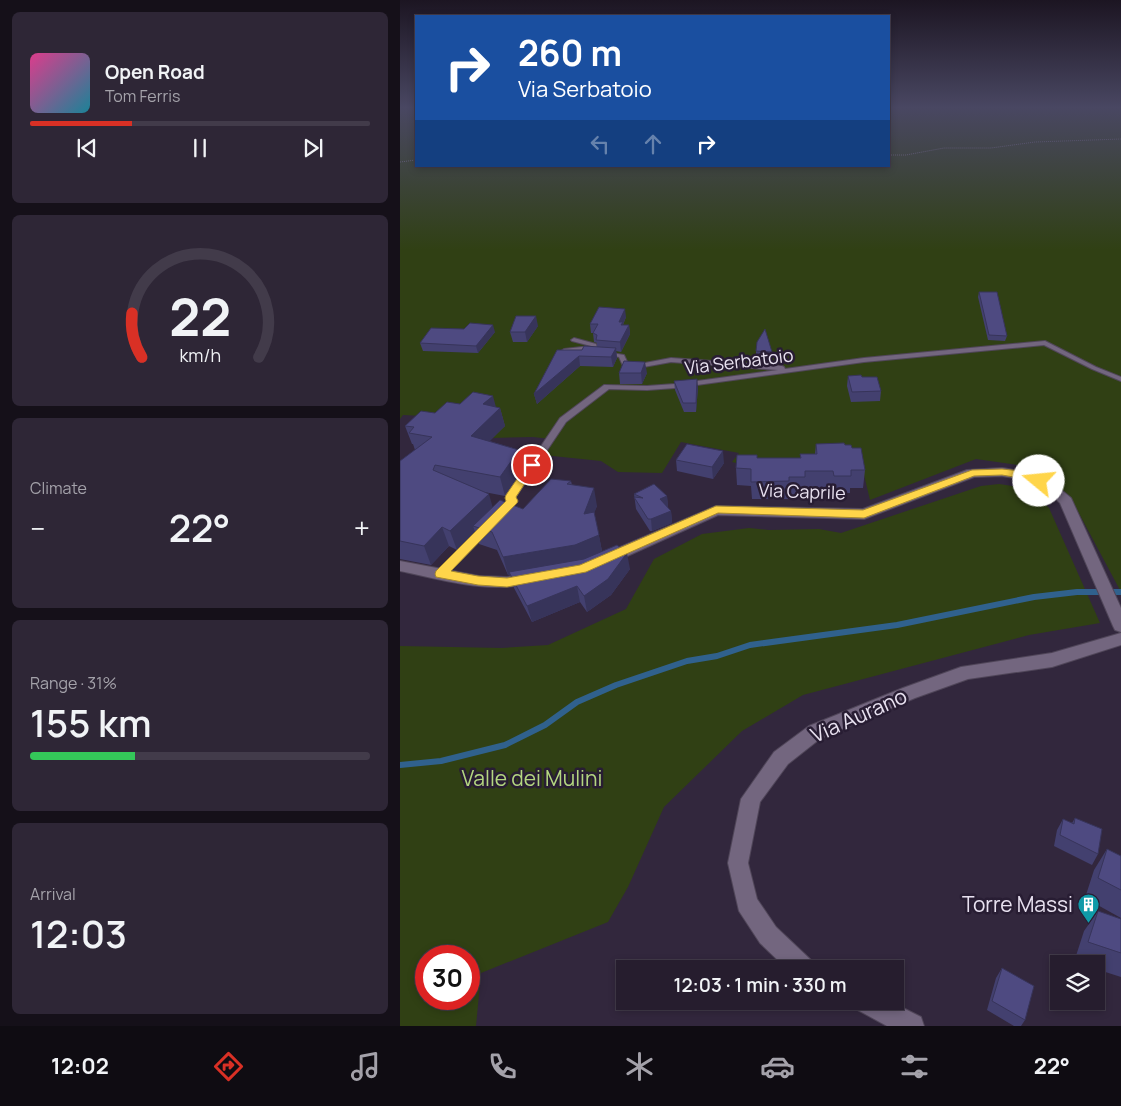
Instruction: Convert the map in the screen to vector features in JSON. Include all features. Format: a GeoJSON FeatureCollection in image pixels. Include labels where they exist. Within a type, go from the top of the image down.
{"type":"FeatureCollection","features":[{"type":"Feature","properties":{"kind":"street","name":"Via Caprile"},"geometry":{"type":"LineString","coordinates":[[599,562],[716,510],[864,514],[972,473],[1002,472],[1021,475],[1039,481],[1066,502],[1118,619]]}},
{"type":"Feature","properties":{"kind":"street"},"geometry":{"type":"LineString","coordinates":[[400,566],[478,581],[507,582],[545,576]]}},
{"type":"Feature","properties":{"kind":"street","name":"Via Aurano"},"geometry":{"type":"LineString","coordinates":[[794,960],[768,935],[747,903],[738,863],[751,799],[781,758],[815,732],[908,693],[967,672],[1052,660],[1121,638]]}},
{"type":"Feature","properties":{"kind":"street"},"geometry":{"type":"LineString","coordinates":[[881,1010],[912,1026]]}},
{"type":"Feature","properties":{"kind":"lane"},"geometry":{"type":"LineString","coordinates":[[574,340],[594,345],[594,348],[557,352],[617,354],[622,356],[627,368],[671,360],[802,369]]}},
{"type":"Feature","properties":{"kind":"lane","name":"Via Serbatoio"},"geometry":{"type":"LineString","coordinates":[[495,520],[513,501],[510,498],[563,420],[607,387],[647,388],[675,386],[942,351],[1044,343],[1121,380]]}},
{"type":"Feature","properties":{"kind":"lane"},"geometry":{"type":"LineString","coordinates":[[441,574],[489,526]]}},
{"type":"Feature","properties":{"kind":"path"},"geometry":{"type":"LineString","coordinates":[[890,155],[907,155]]}},
{"type":"Feature","properties":{"kind":"path"},"geometry":{"type":"LineString","coordinates":[[400,162],[415,160]]}},
{"type":"Feature","properties":{"kind":"green space"},"geometry":{"type":"Polygon","coordinates":[[[400,155],[415,155],[415,167],[890,167],[890,155],[1121,155],[1121,592],[1073,502],[1043,474],[1018,465],[976,459],[870,500],[860,458],[769,470],[732,462],[739,453],[681,442],[662,473],[618,472],[601,461],[543,455],[551,439],[533,437],[490,438],[445,417],[403,415],[400,419],[400,155]]]}},
{"type":"Feature","properties":{"kind":"green space","name":"Valle dei Mulini"},"geometry":{"type":"Polygon","coordinates":[[[999,484],[1021,488],[1038,498],[1049,508],[1100,623],[1029,635],[803,695],[742,731],[664,807],[628,887],[608,922],[481,973],[480,984],[480,945],[415,945],[415,1010],[478,1010],[476,1026],[400,1026],[400,646],[502,648],[548,645],[626,609],[654,559],[702,534],[749,528],[769,530],[819,529],[841,533],[981,486],[999,484]]]}},
{"type":"Feature","properties":{"kind":"building"},"geometry":{"type":"Polygon","coordinates":[[[979,292],[997,292],[1007,336],[989,335],[979,292]]]}},
{"type":"Feature","properties":{"kind":"building"},"geometry":{"type":"Polygon","coordinates":[[[599,307],[625,309],[619,322],[623,322],[621,325],[629,325],[620,342],[596,340],[597,335],[593,333],[598,324],[590,324],[599,307]]]}},
{"type":"Feature","properties":{"kind":"building"},"geometry":{"type":"Polygon","coordinates":[[[516,316],[536,316],[525,332],[510,332],[516,316]]]}},
{"type":"Feature","properties":{"kind":"building"},"geometry":{"type":"Polygon","coordinates":[[[470,323],[493,325],[476,346],[420,343],[431,328],[464,329],[470,323]]]}},
{"type":"Feature","properties":{"kind":"building"},"geometry":{"type":"Polygon","coordinates":[[[765,329],[772,352],[756,351],[757,342],[765,329]]]}},
{"type":"Feature","properties":{"kind":"building"},"geometry":{"type":"Polygon","coordinates":[[[584,346],[616,348],[611,357],[579,356],[534,394],[557,350],[582,350],[584,346]]]}},
{"type":"Feature","properties":{"kind":"building"},"geometry":{"type":"Polygon","coordinates":[[[624,361],[645,362],[641,373],[619,373],[624,361]]]}},
{"type":"Feature","properties":{"kind":"building"},"geometry":{"type":"Polygon","coordinates":[[[861,375],[862,377],[877,377],[881,391],[852,392],[848,376],[861,375]]]}},
{"type":"Feature","properties":{"kind":"building"},"geometry":{"type":"Polygon","coordinates":[[[697,379],[696,403],[683,403],[674,381],[697,379]]]}},
{"type":"Feature","properties":{"kind":"building"},"geometry":{"type":"Polygon","coordinates":[[[473,392],[493,396],[483,404],[500,408],[471,436],[519,450],[500,477],[435,465],[433,470],[489,494],[450,531],[442,527],[424,546],[400,541],[400,461],[432,437],[409,433],[414,427],[405,426],[421,411],[435,413],[447,402],[460,404],[473,392]]]}},
{"type":"Feature","properties":{"kind":"building"},"geometry":{"type":"Polygon","coordinates":[[[844,443],[845,445],[851,445],[852,448],[861,448],[865,470],[851,470],[851,476],[834,476],[833,471],[805,471],[805,477],[789,477],[789,481],[751,482],[751,469],[736,468],[737,455],[757,455],[757,458],[801,458],[800,454],[817,454],[816,444],[844,443]]]}},
{"type":"Feature","properties":{"kind":"building"},"geometry":{"type":"Polygon","coordinates":[[[687,444],[723,451],[712,467],[676,460],[687,444]]]}},
{"type":"Feature","properties":{"kind":"building"},"geometry":{"type":"Polygon","coordinates":[[[551,479],[571,481],[567,484],[594,488],[584,514],[594,512],[599,535],[575,545],[503,557],[492,532],[473,526],[500,500],[523,509],[551,479]]]}},
{"type":"Feature","properties":{"kind":"building"},"geometry":{"type":"Polygon","coordinates":[[[654,484],[667,496],[660,499],[671,511],[648,519],[634,497],[643,498],[634,494],[654,484]]]}},
{"type":"Feature","properties":{"kind":"building"},"geometry":{"type":"Polygon","coordinates":[[[617,545],[627,553],[608,579],[584,596],[577,586],[527,606],[509,572],[584,559],[617,545]]]}},
{"type":"Feature","properties":{"kind":"building"},"geometry":{"type":"Polygon","coordinates":[[[1075,818],[1102,829],[1098,854],[1060,835],[1063,819],[1074,824],[1075,818]]]}},
{"type":"Feature","properties":{"kind":"building"},"geometry":{"type":"Polygon","coordinates":[[[1107,849],[1121,856],[1121,890],[1098,878],[1107,849]]]}},
{"type":"Feature","properties":{"kind":"building"},"geometry":{"type":"Polygon","coordinates":[[[1098,911],[1121,919],[1121,953],[1088,942],[1098,911]]]}},
{"type":"Feature","properties":{"kind":"building"},"geometry":{"type":"Polygon","coordinates":[[[1002,968],[1034,986],[1025,1020],[992,1001],[1002,968]]]}},
{"type":"Feature","properties":{"kind":"waterway"},"geometry":{"type":"LineString","coordinates":[[400,765],[441,761],[505,745],[545,725],[577,702],[616,685],[687,661],[717,656],[750,645],[897,625],[1034,597],[1077,592],[1121,592]]}},
{"type":"Feature","properties":{"kind":"place","name":"Torre Massi"},"geometry":{"type":"Point","coordinates":[1089,924]}},
{"type":"Feature","properties":{"kind":"route"},"geometry":{"type":"LineString","coordinates":[[532,465],[510,498],[513,501],[441,574],[478,581],[507,582],[582,569],[716,510],[864,514],[972,473],[1002,472],[1021,475],[1039,481]]}}]}
